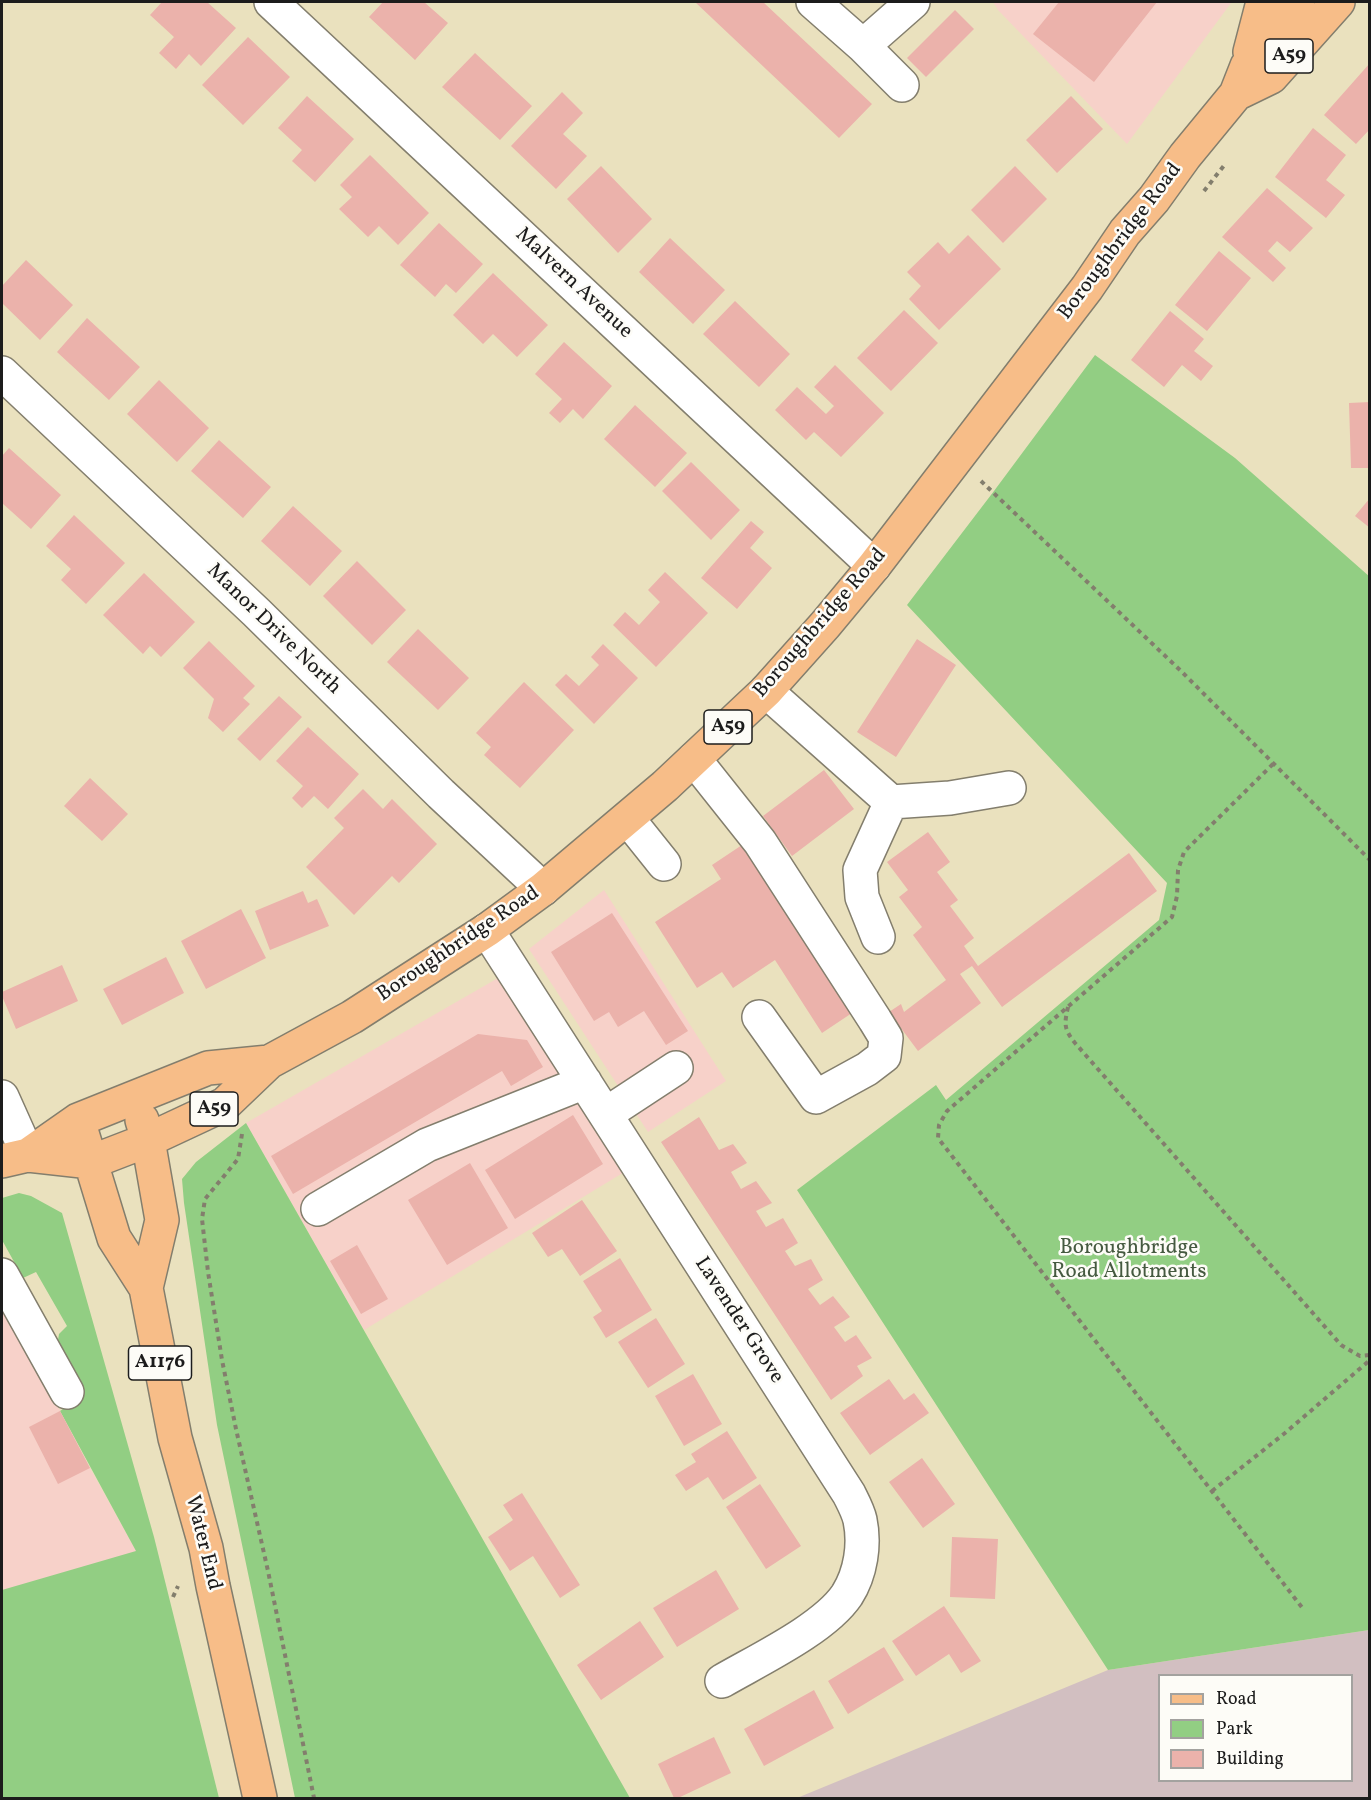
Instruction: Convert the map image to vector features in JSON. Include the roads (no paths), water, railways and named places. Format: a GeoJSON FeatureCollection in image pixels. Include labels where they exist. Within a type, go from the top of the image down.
{"type":"FeatureCollection","features":[{"type":"Feature","properties":{"kind":"main road"},"geometry":{"type":"LineString","coordinates":[[1241,80],[1263,2]]}},
{"type":"Feature","properties":{"kind":"main road","name":"Boroughbridge Road"},"geometry":{"type":"LineString","coordinates":[[15,1158],[91,1161],[148,1140],[225,1104],[269,1062],[352,1017],[487,930],[543,890],[628,819],[766,691],[874,566],[1087,288],[1125,232],[1154,199],[1298,2]]}},
{"type":"Feature","properties":{"kind":"main road","name":"Boroughbridge Road"},"geometry":{"type":"LineString","coordinates":[[1241,80],[1271,77],[1333,3]]}},
{"type":"Feature","properties":{"kind":"main road","name":"Boroughbridge Road"},"geometry":{"type":"LineString","coordinates":[[15,1158],[78,1120],[208,1068],[269,1062]]}},
{"type":"Feature","properties":{"kind":"main road","name":"Water End"},"geometry":{"type":"LineString","coordinates":[[135,1098],[148,1140],[162,1220],[146,1288]]}},
{"type":"Feature","properties":{"kind":"main road","name":"Water End"},"geometry":{"type":"LineString","coordinates":[[78,1120],[114,1238],[146,1288],[175,1438],[206,1548],[260,1798]]}},
{"type":"Feature","properties":{"kind":"street","name":"Malvern Avenue"},"geometry":{"type":"LineString","coordinates":[[272,2],[874,566]]}},
{"type":"Feature","properties":{"kind":"street"},"geometry":{"type":"LineString","coordinates":[[813,2],[863,46],[902,85]]}},
{"type":"Feature","properties":{"kind":"street"},"geometry":{"type":"LineString","coordinates":[[863,46],[913,2]]}},
{"type":"Feature","properties":{"kind":"street","name":"Manor Drive North"},"geometry":{"type":"LineString","coordinates":[[2,373],[256,612],[441,794],[543,890]]}},
{"type":"Feature","properties":{"kind":"street"},"geometry":{"type":"LineString","coordinates":[[766,691],[891,802],[951,798],[1009,788]]}},
{"type":"Feature","properties":{"kind":"street"},"geometry":{"type":"LineString","coordinates":[[694,759],[760,842],[875,1020],[886,1038],[884,1056],[867,1069],[816,1097],[759,1017]]}},
{"type":"Feature","properties":{"kind":"street"},"geometry":{"type":"LineString","coordinates":[[878,937],[862,897],[860,870],[891,802]]}},
{"type":"Feature","properties":{"kind":"street"},"geometry":{"type":"LineString","coordinates":[[628,819],[664,864]]}},
{"type":"Feature","properties":{"kind":"street","name":"Lavender Grove"},"geometry":{"type":"LineString","coordinates":[[487,930],[849,1494],[860,1518],[863,1544],[857,1573],[846,1595],[832,1612],[809,1630],[722,1681]]}},
{"type":"Feature","properties":{"kind":"street"},"geometry":{"type":"LineString","coordinates":[[606,1114],[676,1068]]}},
{"type":"Feature","properties":{"kind":"street"},"geometry":{"type":"LineString","coordinates":[[318,1209],[428,1145],[585,1082]]}},
{"type":"Feature","properties":{"kind":"street"},"geometry":{"type":"LineString","coordinates":[[2,1097],[15,1158]]}},
{"type":"Feature","properties":{"kind":"street"},"geometry":{"type":"LineString","coordinates":[[2,1275],[67,1392]]}},
{"type":"Feature","properties":{"kind":"park label","name":"Boroughbridge Road Allotments"},"geometry":{"type":"Point","coordinates":[1129,1261]}}]}
